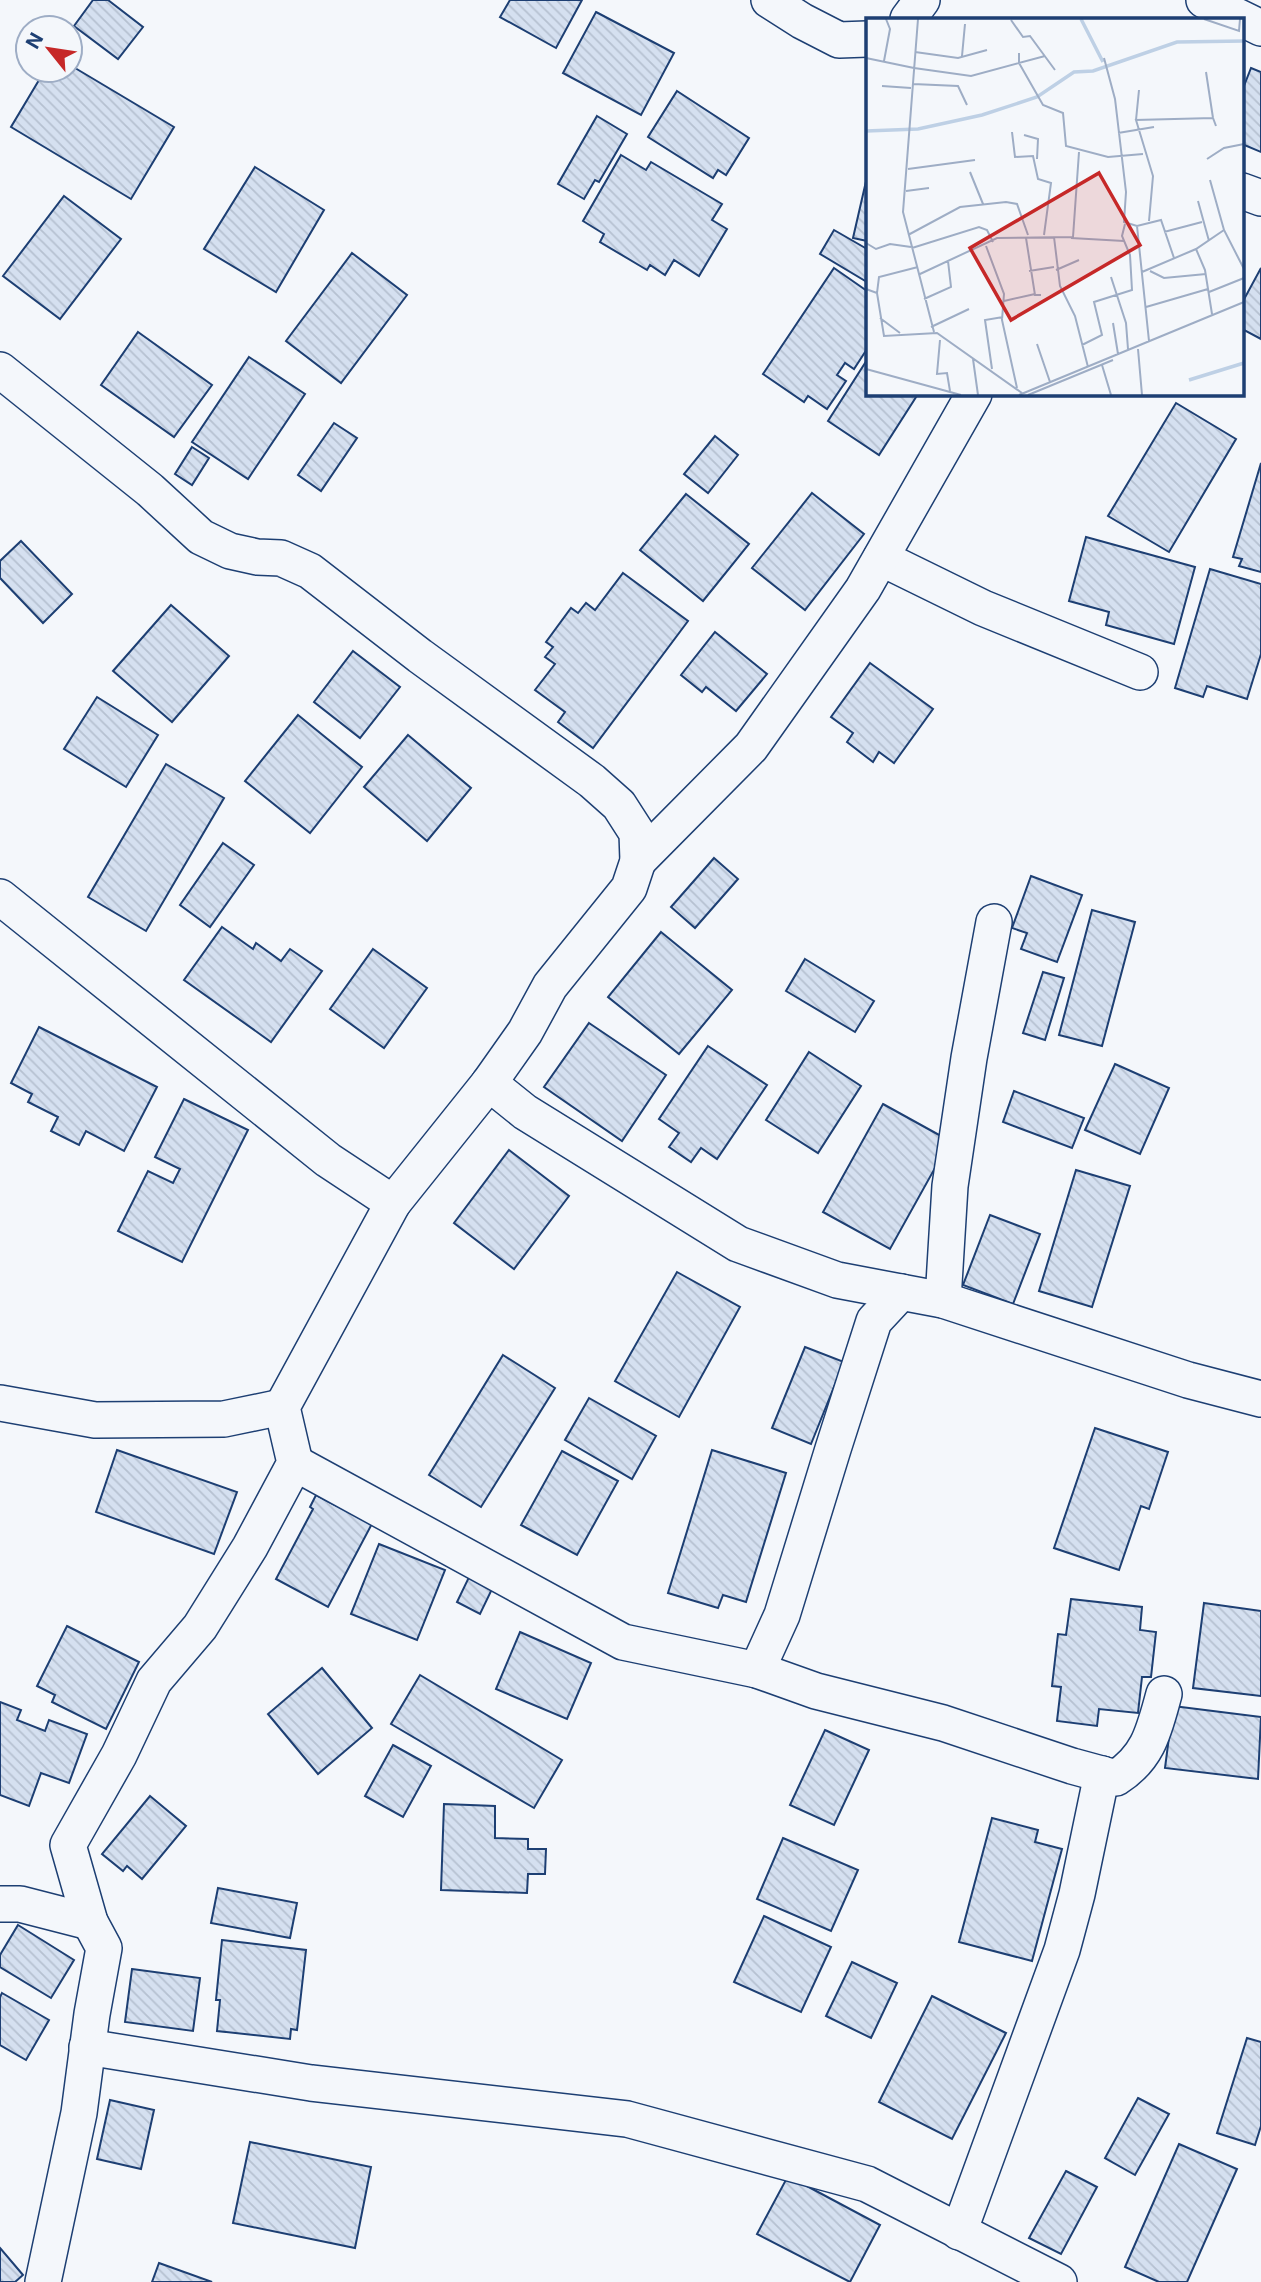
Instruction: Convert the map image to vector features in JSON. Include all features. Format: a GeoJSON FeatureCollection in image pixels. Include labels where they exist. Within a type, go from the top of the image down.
{"type":"FeatureCollection","features":[{"type":"Feature","properties":{"kind":"street"},"geometry":{"type":"LineString","coordinates":[[769,0],[839,40],[866,39]]}},
{"type":"Feature","properties":{"kind":"street"},"geometry":{"type":"LineString","coordinates":[[909,18],[922,0]]}},
{"type":"Feature","properties":{"kind":"street"},"geometry":{"type":"LineString","coordinates":[[1203,0],[1240,18]]}},
{"type":"Feature","properties":{"kind":"street"},"geometry":{"type":"LineString","coordinates":[[1244,20],[1261,28]]}},
{"type":"Feature","properties":{"kind":"street"},"geometry":{"type":"LineString","coordinates":[[1244,192],[1261,198]]}},
{"type":"Feature","properties":{"kind":"street"},"geometry":{"type":"LineString","coordinates":[[0,370],[150,490],[201,537],[230,551],[257,557],[281,558],[310,571],[420,656],[592,781],[619,805],[637,833],[638,861],[629,888],[550,986],[525,1032],[489,1083],[393,1203],[282,1407],[295,1464],[250,1547],[200,1628],[154,1681],[120,1755],[68,1844],[90,1922],[104,1948],[79,2113],[43,2282]]}},
{"type":"Feature","properties":{"kind":"street"},"geometry":{"type":"LineString","coordinates":[[638,861],[751,747],[863,589],[973,396]]}},
{"type":"Feature","properties":{"kind":"street"},"geometry":{"type":"LineString","coordinates":[[881,558],[983,608],[1140,672]]}},
{"type":"Feature","properties":{"kind":"street"},"geometry":{"type":"LineString","coordinates":[[0,897],[328,1160],[393,1203]]}},
{"type":"Feature","properties":{"kind":"street"},"geometry":{"type":"LineString","coordinates":[[943,1300],[950,1186],[969,1058],[994,922]]}},
{"type":"Feature","properties":{"kind":"street"},"geometry":{"type":"LineString","coordinates":[[489,1083],[525,1112],[738,1244],[837,1280],[943,1300],[1188,1380],[1261,1399]]}},
{"type":"Feature","properties":{"kind":"street"},"geometry":{"type":"LineString","coordinates":[[757,1670],[782,1615],[874,1321],[901,1292]]}},
{"type":"Feature","properties":{"kind":"street"},"geometry":{"type":"LineString","coordinates":[[0,1403],[94,1420],[224,1419],[282,1407]]}},
{"type":"Feature","properties":{"kind":"street"},"geometry":{"type":"LineString","coordinates":[[295,1464],[623,1642],[757,1670],[816,1691],[943,1723],[1116,1778],[1134,1766],[1153,1734],[1164,1694]]}},
{"type":"Feature","properties":{"kind":"street"},"geometry":{"type":"LineString","coordinates":[[959,2232],[1062,1950],[1077,1894],[1102,1774]]}},
{"type":"Feature","properties":{"kind":"street"},"geometry":{"type":"LineString","coordinates":[[0,1905],[20,1903],[90,1922]]}},
{"type":"Feature","properties":{"kind":"street"},"geometry":{"type":"LineString","coordinates":[[87,2048],[311,2083],[627,2119],[867,2184],[1059,2282]]}},
{"type":"Feature","properties":{"kind":"building"},"geometry":{"type":"Polygon","coordinates":[[[93,0],[108,0],[143,27],[118,59],[84,34],[83,14],[93,0]]]}},
{"type":"Feature","properties":{"kind":"building"},"geometry":{"type":"Polygon","coordinates":[[[510,0],[582,0],[556,48],[500,17],[510,0]]]}},
{"type":"Feature","properties":{"kind":"building"},"geometry":{"type":"Polygon","coordinates":[[[596,12],[674,53],[641,115],[563,73],[596,12]]]}},
{"type":"Feature","properties":{"kind":"building"},"geometry":{"type":"Polygon","coordinates":[[[1251,68],[1261,72],[1261,152],[1244,145],[1244,86],[1251,68]]]}},
{"type":"Feature","properties":{"kind":"building"},"geometry":{"type":"Polygon","coordinates":[[[84,73],[174,127],[131,199],[11,127],[37,84],[84,84],[84,73]]]}},
{"type":"Feature","properties":{"kind":"building"},"geometry":{"type":"Polygon","coordinates":[[[677,91],[749,138],[726,175],[718,170],[713,178],[648,137],[677,91]]]}},
{"type":"Feature","properties":{"kind":"building"},"geometry":{"type":"Polygon","coordinates":[[[597,116],[627,134],[599,182],[595,180],[584,199],[558,184],[597,116]]]}},
{"type":"Feature","properties":{"kind":"building"},"geometry":{"type":"Polygon","coordinates":[[[621,155],[646,170],[651,162],[722,204],[712,220],[727,229],[699,276],[674,260],[665,275],[650,265],[647,270],[600,242],[604,234],[583,221],[621,155]]]}},
{"type":"Feature","properties":{"kind":"building"},"geometry":{"type":"Polygon","coordinates":[[[255,167],[324,210],[276,292],[204,249],[255,167]]]}},
{"type":"Feature","properties":{"kind":"building"},"geometry":{"type":"Polygon","coordinates":[[[866,181],[866,241],[853,238],[866,181]]]}},
{"type":"Feature","properties":{"kind":"building"},"geometry":{"type":"Polygon","coordinates":[[[64,196],[121,239],[60,319],[3,276],[64,196]]]}},
{"type":"Feature","properties":{"kind":"building"},"geometry":{"type":"Polygon","coordinates":[[[834,230],[866,248],[866,281],[820,254],[834,230]]]}},
{"type":"Feature","properties":{"kind":"building"},"geometry":{"type":"Polygon","coordinates":[[[352,253],[407,295],[341,383],[286,341],[352,253]]]}},
{"type":"Feature","properties":{"kind":"building"},"geometry":{"type":"Polygon","coordinates":[[[834,268],[866,290],[866,351],[854,369],[845,363],[837,375],[846,381],[827,409],[808,396],[804,402],[763,374],[834,268]]]}},
{"type":"Feature","properties":{"kind":"building"},"geometry":{"type":"Polygon","coordinates":[[[1261,268],[1261,339],[1244,330],[1244,299],[1261,268]]]}},
{"type":"Feature","properties":{"kind":"building"},"geometry":{"type":"Polygon","coordinates":[[[138,332],[212,385],[174,437],[101,385],[138,332]]]}},
{"type":"Feature","properties":{"kind":"building"},"geometry":{"type":"Polygon","coordinates":[[[249,357],[305,394],[248,479],[192,442],[249,357]]]}},
{"type":"Feature","properties":{"kind":"building"},"geometry":{"type":"Polygon","coordinates":[[[866,362],[866,396],[917,396],[879,455],[828,421],[866,362]]]}},
{"type":"Feature","properties":{"kind":"building"},"geometry":{"type":"Polygon","coordinates":[[[1176,403],[1236,439],[1169,552],[1108,516],[1176,403]]]}},
{"type":"Feature","properties":{"kind":"building"},"geometry":{"type":"Polygon","coordinates":[[[334,423],[357,438],[321,491],[298,475],[334,423]]]}},
{"type":"Feature","properties":{"kind":"building"},"geometry":{"type":"Polygon","coordinates":[[[715,436],[738,455],[708,493],[684,474],[715,436]]]}},
{"type":"Feature","properties":{"kind":"building"},"geometry":{"type":"Polygon","coordinates":[[[192,447],[209,458],[192,485],[175,474],[192,447]]]}},
{"type":"Feature","properties":{"kind":"building"},"geometry":{"type":"Polygon","coordinates":[[[1261,463],[1261,572],[1239,566],[1242,559],[1233,557],[1261,463]]]}},
{"type":"Feature","properties":{"kind":"building"},"geometry":{"type":"Polygon","coordinates":[[[812,493],[864,534],[805,610],[752,568],[812,493]]]}},
{"type":"Feature","properties":{"kind":"building"},"geometry":{"type":"Polygon","coordinates":[[[686,494],[749,544],[703,601],[640,550],[686,494]]]}},
{"type":"Feature","properties":{"kind":"building"},"geometry":{"type":"Polygon","coordinates":[[[1086,537],[1195,567],[1174,644],[1106,625],[1109,612],[1069,601],[1086,537]]]}},
{"type":"Feature","properties":{"kind":"building"},"geometry":{"type":"Polygon","coordinates":[[[21,541],[72,594],[43,623],[0,578],[0,561],[21,541]]]}},
{"type":"Feature","properties":{"kind":"building"},"geometry":{"type":"Polygon","coordinates":[[[1210,569],[1261,584],[1261,654],[1247,699],[1207,686],[1203,697],[1175,688],[1210,569]]]}},
{"type":"Feature","properties":{"kind":"building"},"geometry":{"type":"Polygon","coordinates":[[[623,573],[688,621],[593,748],[558,722],[565,712],[535,690],[555,664],[545,657],[553,647],[546,642],[571,608],[578,613],[586,603],[595,610],[623,573]]]}},
{"type":"Feature","properties":{"kind":"building"},"geometry":{"type":"Polygon","coordinates":[[[171,605],[229,656],[172,722],[113,671],[171,605]]]}},
{"type":"Feature","properties":{"kind":"building"},"geometry":{"type":"Polygon","coordinates":[[[715,632],[767,674],[736,711],[706,687],[702,692],[681,675],[715,632]]]}},
{"type":"Feature","properties":{"kind":"building"},"geometry":{"type":"Polygon","coordinates":[[[353,651],[400,687],[360,738],[314,702],[353,651]]]}},
{"type":"Feature","properties":{"kind":"building"},"geometry":{"type":"Polygon","coordinates":[[[870,663],[933,709],[894,763],[879,752],[873,762],[847,742],[853,733],[831,717],[870,663]]]}},
{"type":"Feature","properties":{"kind":"building"},"geometry":{"type":"Polygon","coordinates":[[[97,697],[158,735],[126,787],[64,749],[97,697]]]}},
{"type":"Feature","properties":{"kind":"building"},"geometry":{"type":"Polygon","coordinates":[[[298,715],[362,767],[310,833],[245,781],[298,715]]]}},
{"type":"Feature","properties":{"kind":"building"},"geometry":{"type":"Polygon","coordinates":[[[408,735],[471,788],[427,841],[364,787],[408,735]]]}},
{"type":"Feature","properties":{"kind":"building"},"geometry":{"type":"Polygon","coordinates":[[[166,764],[224,798],[146,931],[88,897],[166,764]]]}},
{"type":"Feature","properties":{"kind":"building"},"geometry":{"type":"Polygon","coordinates":[[[223,843],[254,865],[210,927],[180,905],[223,843]]]}},
{"type":"Feature","properties":{"kind":"building"},"geometry":{"type":"Polygon","coordinates":[[[714,858],[738,879],[695,928],[671,907],[714,858]]]}},
{"type":"Feature","properties":{"kind":"building"},"geometry":{"type":"Polygon","coordinates":[[[1031,876],[1082,895],[1057,962],[1021,949],[1027,933],[1012,928],[1031,876]]]}},
{"type":"Feature","properties":{"kind":"building"},"geometry":{"type":"Polygon","coordinates":[[[1092,910],[1135,922],[1102,1046],[1059,1035],[1092,910]]]}},
{"type":"Feature","properties":{"kind":"building"},"geometry":{"type":"Polygon","coordinates":[[[222,927],[253,949],[256,943],[281,961],[290,949],[322,971],[271,1042],[184,980],[222,927]]]}},
{"type":"Feature","properties":{"kind":"building"},"geometry":{"type":"Polygon","coordinates":[[[661,932],[732,990],[679,1054],[608,997],[661,932]]]}},
{"type":"Feature","properties":{"kind":"building"},"geometry":{"type":"Polygon","coordinates":[[[373,949],[427,988],[384,1048],[330,1009],[373,949]]]}},
{"type":"Feature","properties":{"kind":"building"},"geometry":{"type":"Polygon","coordinates":[[[805,959],[874,1001],[855,1032],[786,991],[805,959]]]}},
{"type":"Feature","properties":{"kind":"building"},"geometry":{"type":"Polygon","coordinates":[[[1043,972],[1064,978],[1045,1040],[1023,1033],[1043,972]]]}},
{"type":"Feature","properties":{"kind":"building"},"geometry":{"type":"Polygon","coordinates":[[[589,1023],[666,1075],[622,1141],[544,1087],[589,1023]]]}},
{"type":"Feature","properties":{"kind":"building"},"geometry":{"type":"Polygon","coordinates":[[[39,1027],[157,1087],[124,1151],[86,1131],[79,1145],[51,1131],[58,1117],[28,1102],[32,1094],[11,1083],[39,1027]]]}},
{"type":"Feature","properties":{"kind":"building"},"geometry":{"type":"Polygon","coordinates":[[[708,1046],[767,1085],[717,1159],[701,1148],[691,1162],[669,1147],[679,1133],[659,1119],[708,1046]]]}},
{"type":"Feature","properties":{"kind":"building"},"geometry":{"type":"Polygon","coordinates":[[[809,1052],[861,1086],[818,1153],[766,1120],[809,1052]]]}},
{"type":"Feature","properties":{"kind":"building"},"geometry":{"type":"Polygon","coordinates":[[[1115,1064],[1169,1088],[1140,1154],[1085,1130],[1115,1064]]]}},
{"type":"Feature","properties":{"kind":"building"},"geometry":{"type":"Polygon","coordinates":[[[1014,1091],[1084,1118],[1072,1148],[1003,1122],[1014,1091]]]}},
{"type":"Feature","properties":{"kind":"building"},"geometry":{"type":"Polygon","coordinates":[[[184,1099],[248,1130],[182,1262],[118,1231],[148,1171],[173,1183],[180,1169],[155,1157],[184,1099]]]}},
{"type":"Feature","properties":{"kind":"building"},"geometry":{"type":"Polygon","coordinates":[[[883,1104],[950,1141],[890,1249],[823,1212],[883,1104]]]}},
{"type":"Feature","properties":{"kind":"building"},"geometry":{"type":"Polygon","coordinates":[[[509,1150],[569,1196],[514,1269],[454,1223],[509,1150]]]}},
{"type":"Feature","properties":{"kind":"building"},"geometry":{"type":"Polygon","coordinates":[[[1076,1170],[1130,1186],[1092,1307],[1039,1291],[1076,1170]]]}},
{"type":"Feature","properties":{"kind":"building"},"geometry":{"type":"Polygon","coordinates":[[[990,1215],[1040,1234],[1013,1304],[963,1285],[990,1215]]]}},
{"type":"Feature","properties":{"kind":"building"},"geometry":{"type":"Polygon","coordinates":[[[677,1272],[740,1307],[679,1417],[615,1381],[677,1272]]]}},
{"type":"Feature","properties":{"kind":"building"},"geometry":{"type":"Polygon","coordinates":[[[805,1347],[844,1362],[811,1444],[772,1428],[805,1347]]]}},
{"type":"Feature","properties":{"kind":"building"},"geometry":{"type":"Polygon","coordinates":[[[503,1355],[555,1388],[481,1507],[429,1475],[503,1355]]]}},
{"type":"Feature","properties":{"kind":"building"},"geometry":{"type":"Polygon","coordinates":[[[589,1398],[656,1436],[632,1479],[565,1440],[589,1398]]]}},
{"type":"Feature","properties":{"kind":"building"},"geometry":{"type":"Polygon","coordinates":[[[1095,1428],[1168,1452],[1149,1509],[1141,1506],[1119,1570],[1054,1548],[1095,1428]]]}},
{"type":"Feature","properties":{"kind":"building"},"geometry":{"type":"Polygon","coordinates":[[[117,1450],[237,1492],[214,1554],[96,1512],[117,1450]]]}},
{"type":"Feature","properties":{"kind":"building"},"geometry":{"type":"Polygon","coordinates":[[[712,1450],[786,1473],[746,1602],[723,1595],[718,1608],[668,1593],[712,1450]]]}},
{"type":"Feature","properties":{"kind":"building"},"geometry":{"type":"Polygon","coordinates":[[[562,1451],[618,1481],[577,1555],[521,1525],[562,1451]]]}},
{"type":"Feature","properties":{"kind":"building"},"geometry":{"type":"Polygon","coordinates":[[[316,1495],[335,1505],[375,1518],[328,1607],[276,1579],[313,1509],[310,1507],[316,1495]]]}},
{"type":"Feature","properties":{"kind":"building"},"geometry":{"type":"Polygon","coordinates":[[[379,1544],[445,1570],[417,1640],[351,1614],[379,1544]]]}},
{"type":"Feature","properties":{"kind":"building"},"geometry":{"type":"Polygon","coordinates":[[[470,1575],[493,1587],[480,1614],[457,1602],[470,1575]]]}},
{"type":"Feature","properties":{"kind":"building"},"geometry":{"type":"Polygon","coordinates":[[[1071,1599],[1142,1607],[1140,1630],[1156,1632],[1151,1677],[1142,1677],[1138,1713],[1099,1709],[1097,1726],[1057,1721],[1061,1687],[1052,1686],[1058,1634],[1066,1635],[1071,1599]]]}},
{"type":"Feature","properties":{"kind":"building"},"geometry":{"type":"Polygon","coordinates":[[[1204,1603],[1261,1611],[1261,1696],[1193,1688],[1204,1603]]]}},
{"type":"Feature","properties":{"kind":"building"},"geometry":{"type":"Polygon","coordinates":[[[67,1626],[139,1662],[106,1729],[52,1702],[55,1695],[37,1686],[67,1626]]]}},
{"type":"Feature","properties":{"kind":"building"},"geometry":{"type":"Polygon","coordinates":[[[520,1632],[591,1663],[567,1719],[496,1689],[520,1632]]]}},
{"type":"Feature","properties":{"kind":"building"},"geometry":{"type":"Polygon","coordinates":[[[322,1668],[372,1728],[318,1774],[268,1714],[322,1668]]]}},
{"type":"Feature","properties":{"kind":"building"},"geometry":{"type":"Polygon","coordinates":[[[420,1675],[562,1760],[534,1808],[391,1724],[420,1675]]]}},
{"type":"Feature","properties":{"kind":"building"},"geometry":{"type":"Polygon","coordinates":[[[0,1702],[21,1710],[17,1720],[45,1731],[49,1720],[87,1734],[69,1783],[41,1773],[29,1806],[0,1795],[0,1702]]]}},
{"type":"Feature","properties":{"kind":"building"},"geometry":{"type":"Polygon","coordinates":[[[1173,1706],[1261,1717],[1258,1779],[1165,1768],[1173,1706]]]}},
{"type":"Feature","properties":{"kind":"building"},"geometry":{"type":"Polygon","coordinates":[[[825,1730],[869,1750],[834,1825],[790,1805],[825,1730]]]}},
{"type":"Feature","properties":{"kind":"building"},"geometry":{"type":"Polygon","coordinates":[[[393,1745],[431,1766],[403,1817],[365,1796],[393,1745]]]}},
{"type":"Feature","properties":{"kind":"building"},"geometry":{"type":"Polygon","coordinates":[[[150,1796],[186,1826],[142,1879],[127,1866],[123,1871],[102,1854],[150,1796]]]}},
{"type":"Feature","properties":{"kind":"building"},"geometry":{"type":"Polygon","coordinates":[[[444,1804],[495,1806],[495,1838],[528,1839],[528,1849],[546,1849],[545,1874],[528,1874],[527,1893],[441,1890],[444,1804]]]}},
{"type":"Feature","properties":{"kind":"building"},"geometry":{"type":"Polygon","coordinates":[[[992,1818],[1038,1830],[1035,1842],[1062,1849],[1032,1961],[959,1942],[992,1818]]]}},
{"type":"Feature","properties":{"kind":"building"},"geometry":{"type":"Polygon","coordinates":[[[783,1838],[858,1870],[831,1931],[757,1899],[783,1838]]]}},
{"type":"Feature","properties":{"kind":"building"},"geometry":{"type":"Polygon","coordinates":[[[218,1888],[297,1903],[290,1938],[211,1923],[218,1888]]]}},
{"type":"Feature","properties":{"kind":"building"},"geometry":{"type":"Polygon","coordinates":[[[764,1916],[831,1947],[801,2012],[734,1982],[764,1916]]]}},
{"type":"Feature","properties":{"kind":"building"},"geometry":{"type":"Polygon","coordinates":[[[18,1925],[74,1960],[51,1998],[0,1967],[0,1955],[18,1925]]]}},
{"type":"Feature","properties":{"kind":"building"},"geometry":{"type":"Polygon","coordinates":[[[222,1940],[306,1950],[297,2030],[291,2029],[290,2039],[217,2031],[220,2000],[216,2000],[222,1940]]]}},
{"type":"Feature","properties":{"kind":"building"},"geometry":{"type":"Polygon","coordinates":[[[852,1962],[897,1983],[871,2038],[826,2016],[852,1962]]]}},
{"type":"Feature","properties":{"kind":"building"},"geometry":{"type":"Polygon","coordinates":[[[132,1969],[200,1978],[193,2031],[125,2022],[132,1969]]]}},
{"type":"Feature","properties":{"kind":"building"},"geometry":{"type":"Polygon","coordinates":[[[2,1993],[49,2020],[26,2060],[0,2045],[2,1993]]]}},
{"type":"Feature","properties":{"kind":"building"},"geometry":{"type":"Polygon","coordinates":[[[932,1996],[1006,2033],[952,2139],[879,2102],[932,1996]]]}},
{"type":"Feature","properties":{"kind":"building"},"geometry":{"type":"Polygon","coordinates":[[[1247,2038],[1261,2042],[1261,2126],[1255,2145],[1217,2133],[1247,2038]]]}},
{"type":"Feature","properties":{"kind":"building"},"geometry":{"type":"Polygon","coordinates":[[[1138,2098],[1169,2114],[1135,2175],[1105,2158],[1138,2098]]]}},
{"type":"Feature","properties":{"kind":"building"},"geometry":{"type":"Polygon","coordinates":[[[110,2100],[154,2110],[141,2169],[97,2159],[110,2100]]]}},
{"type":"Feature","properties":{"kind":"building"},"geometry":{"type":"Polygon","coordinates":[[[250,2142],[371,2167],[355,2248],[233,2223],[250,2142]]]}},
{"type":"Feature","properties":{"kind":"building"},"geometry":{"type":"Polygon","coordinates":[[[1179,2144],[1237,2169],[1187,2282],[1159,2282],[1125,2267],[1179,2144]]]}},
{"type":"Feature","properties":{"kind":"building"},"geometry":{"type":"Polygon","coordinates":[[[1066,2171],[1097,2187],[1061,2254],[1029,2238],[1066,2171]]]}},
{"type":"Feature","properties":{"kind":"building"},"geometry":{"type":"Polygon","coordinates":[[[788,2176],[880,2225],[850,2282],[757,2234],[788,2176]]]}},
{"type":"Feature","properties":{"kind":"building"},"geometry":{"type":"Polygon","coordinates":[[[0,2248],[23,2275],[15,2282],[0,2282],[0,2248]]]}},
{"type":"Feature","properties":{"kind":"building"},"geometry":{"type":"Polygon","coordinates":[[[159,2263],[212,2282],[152,2282],[159,2263]]]}}]}
